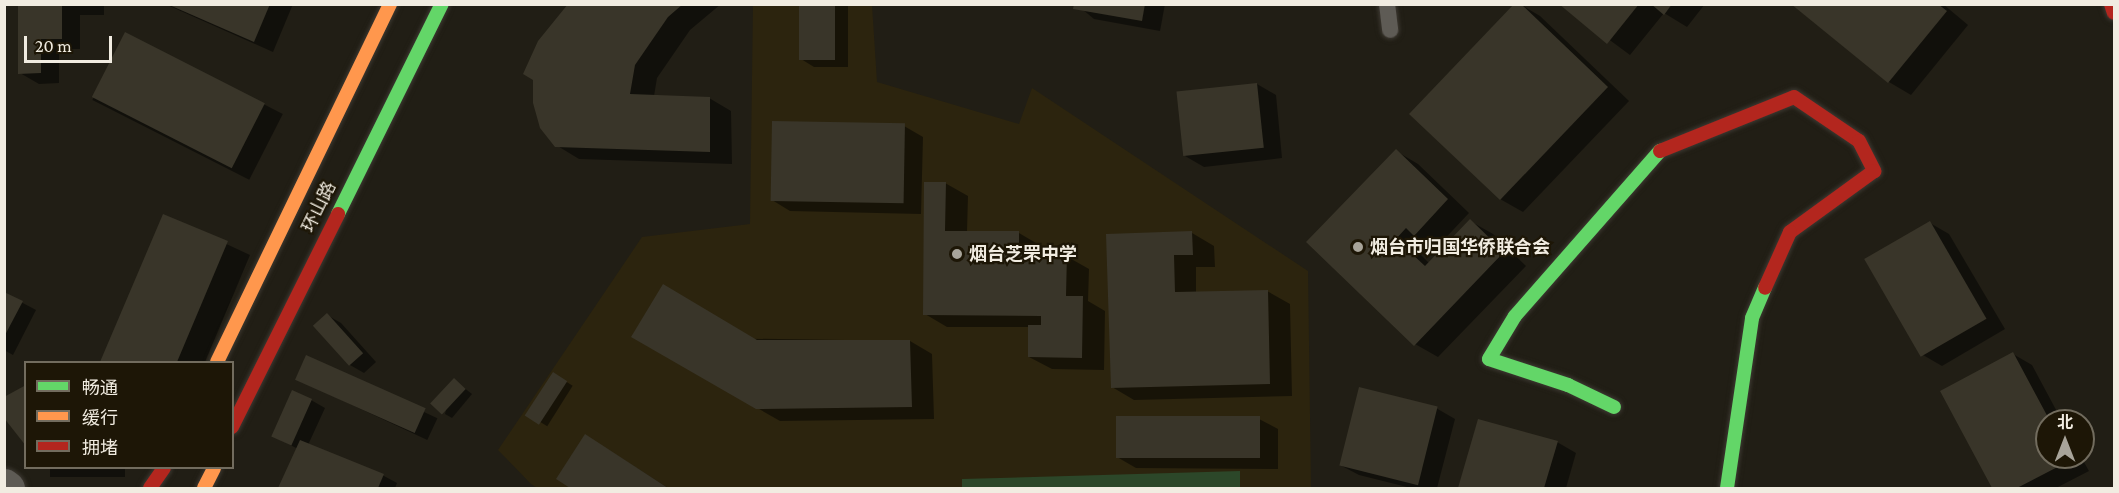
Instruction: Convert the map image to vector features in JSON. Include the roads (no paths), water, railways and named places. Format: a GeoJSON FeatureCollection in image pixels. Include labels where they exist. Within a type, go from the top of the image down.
{"type":"FeatureCollection","features":[{"type":"Feature","properties":{"kind":"street","name":"环山路"},"geometry":{"type":"LineString","coordinates":[[218,361],[390,4]]}},
{"type":"Feature","properties":{"kind":"street","name":"环山路"},"geometry":{"type":"LineString","coordinates":[[234,423],[442,4]]}},
{"type":"Feature","properties":{"kind":"street"},"geometry":{"type":"LineString","coordinates":[[2111,4],[2115,13]]}},
{"type":"Feature","properties":{"kind":"street"},"geometry":{"type":"LineString","coordinates":[[1614,407],[1568,385],[1489,359],[1515,316],[1662,150],[1794,97],[1859,141],[1874,171],[1790,232],[1752,318],[1727,489]]}},
{"type":"Feature","properties":{"kind":"street"},"geometry":{"type":"LineString","coordinates":[[150,489],[163,469]]}},
{"type":"Feature","properties":{"kind":"street"},"geometry":{"type":"LineString","coordinates":[[204,489],[214,469]]}},
{"type":"Feature","properties":{"kind":"street"},"geometry":{"type":"LineString","coordinates":[[4,485],[8,489]]}},
{"type":"Feature","properties":{"kind":"lane"},"geometry":{"type":"LineString","coordinates":[[1387,4],[1390,30]]}},
{"type":"Feature","properties":{"kind":"place","name":"烟台市归国华侨联合会"},"geometry":{"type":"Point","coordinates":[1358,247]}},
{"type":"Feature","properties":{"kind":"place","name":"烟台芝罘中学"},"geometry":{"type":"Point","coordinates":[957,254]}}]}
